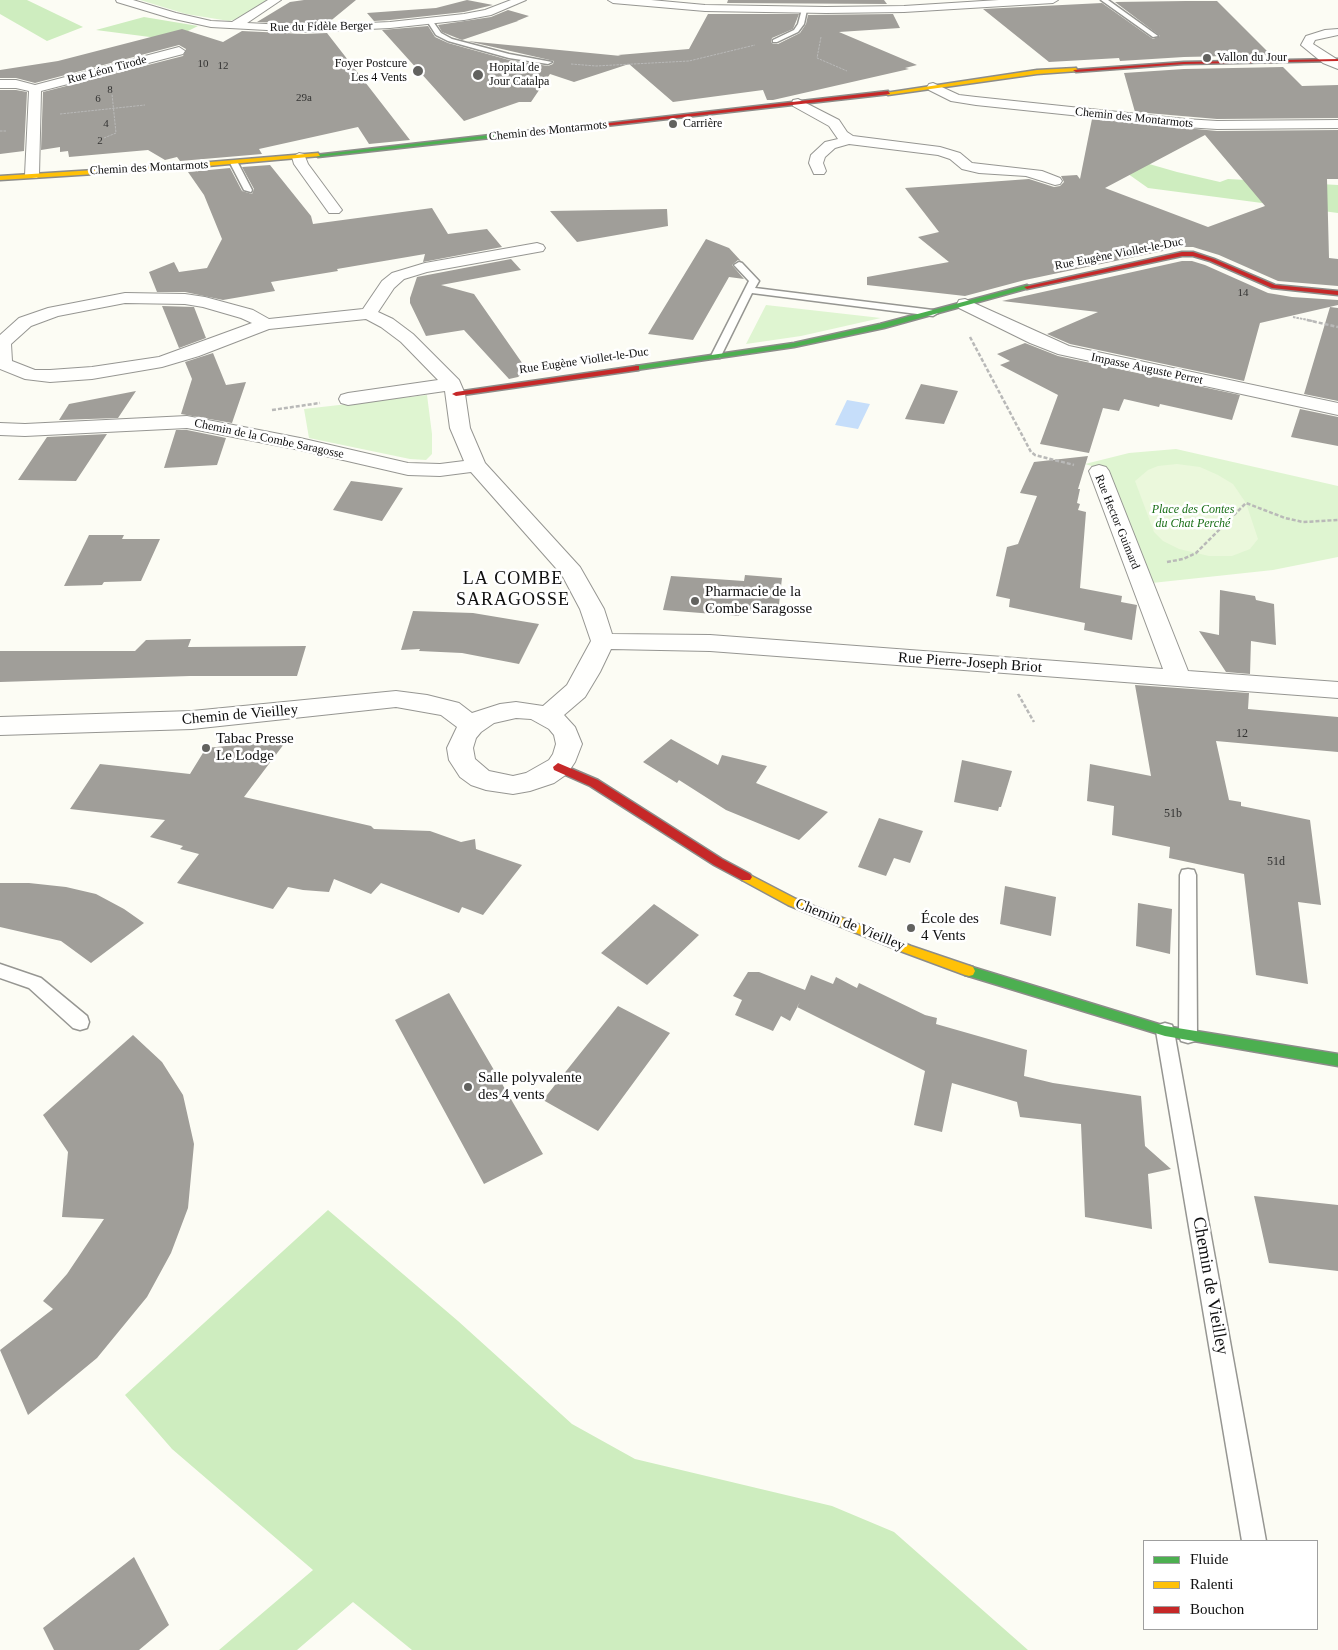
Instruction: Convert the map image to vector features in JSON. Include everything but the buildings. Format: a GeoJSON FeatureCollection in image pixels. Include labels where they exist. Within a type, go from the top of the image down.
{"type":"FeatureCollection","features":[{"type":"Feature","properties":{"kind":"street","name":"Rue du Fidèle Berger"},"geometry":{"type":"LineString","coordinates":[[121,0],[186,19],[233,26],[328,29],[430,22],[487,13],[521,0]]}},
{"type":"Feature","properties":{"kind":"street"},"geometry":{"type":"LineString","coordinates":[[233,26],[276,0]]}},
{"type":"Feature","properties":{"kind":"street"},"geometry":{"type":"LineString","coordinates":[[613,0],[705,8],[804,10],[904,9],[1053,0]]}},
{"type":"Feature","properties":{"kind":"street"},"geometry":{"type":"LineString","coordinates":[[1334,62],[1307,45],[1310,38],[1325,33],[1338,32]]}},
{"type":"Feature","properties":{"kind":"street","name":"Rue Léon Tirode"},"geometry":{"type":"LineString","coordinates":[[0,84],[16,84],[35,89],[179,51]]}},
{"type":"Feature","properties":{"kind":"street","name":"Chemin des Montarmots"},"geometry":{"type":"LineString","coordinates":[[0,178],[234,163],[395,148],[893,92],[1037,72],[1114,66],[1334,62]]}},
{"type":"Feature","properties":{"kind":"street","name":"Chemin des Montarmots"},"geometry":{"type":"LineString","coordinates":[[932,87],[956,98],[976,101],[1185,123],[1217,125],[1338,124]]}},
{"type":"Feature","properties":{"kind":"street"},"geometry":{"type":"LineString","coordinates":[[32,175],[35,89]]}},
{"type":"Feature","properties":{"kind":"street"},"geometry":{"type":"LineString","coordinates":[[798,103],[834,123],[842,135],[849,140],[869,144],[918,147],[940,151],[955,156],[967,166],[979,169],[1042,174],[1055,181]]}},
{"type":"Feature","properties":{"kind":"street"},"geometry":{"type":"LineString","coordinates":[[819,172],[816,163],[818,156],[830,145],[849,140]]}},
{"type":"Feature","properties":{"kind":"street"},"geometry":{"type":"LineString","coordinates":[[299,157],[334,210]]}},
{"type":"Feature","properties":{"kind":"street"},"geometry":{"type":"LineString","coordinates":[[368,314],[388,284],[398,276],[424,268],[537,248]]}},
{"type":"Feature","properties":{"kind":"street","name":"Rue Eugène Viollet-le-Duc"},"geometry":{"type":"LineString","coordinates":[[454,389],[794,345],[934,313],[1025,287],[1182,254],[1193,254],[1212,260],[1274,287],[1338,294]]}},
{"type":"Feature","properties":{"kind":"street"},"geometry":{"type":"LineString","coordinates":[[266,324],[247,314],[205,302],[125,298],[54,312],[26,322],[2,342],[1,350],[4,364],[32,375],[50,376],[92,373],[162,362],[266,324],[368,314],[387,323],[406,338],[454,389],[460,428],[476,465],[572,572],[592,609],[603,641],[588,672],[576,691],[547,716]]}},
{"type":"Feature","properties":{"kind":"street","name":"Impasse Auguste Perret"},"geometry":{"type":"LineString","coordinates":[[959,306],[1064,350],[1338,409]]}},
{"type":"Feature","properties":{"kind":"street"},"geometry":{"type":"LineString","coordinates":[[348,399],[454,389]]}},
{"type":"Feature","properties":{"kind":"street","name":"Chemin de la Combe Saragosse"},"geometry":{"type":"LineString","coordinates":[[0,429],[25,430],[187,422],[300,444],[408,469],[440,470],[476,465]]}},
{"type":"Feature","properties":{"kind":"street","name":"Rue Hector Guimard"},"geometry":{"type":"LineString","coordinates":[[1099,472],[1179,678]]}},
{"type":"Feature","properties":{"kind":"street","name":"Rue Pierre-Joseph Briot"},"geometry":{"type":"LineString","coordinates":[[603,641],[710,643],[1338,690]]}},
{"type":"Feature","properties":{"kind":"street","name":"Chemin de Vieilley"},"geometry":{"type":"LineString","coordinates":[[0,726],[192,720],[396,700],[427,703],[450,709],[472,726]]}},
{"type":"Feature","properties":{"kind":"street"},"geometry":{"type":"LineString","coordinates":[[508,711],[533,711],[547,716],[558,723],[566,733],[569,744],[566,756],[558,767],[546,776],[530,782],[513,784],[495,783],[480,778],[469,770],[462,760],[460,748],[464,736],[472,726],[485,718],[508,711]]}},
{"type":"Feature","properties":{"kind":"street","name":"Chemin de Vieilley"},"geometry":{"type":"LineString","coordinates":[[558,767],[594,783],[718,862],[792,902],[907,949],[976,973],[1165,1031],[1338,1060]]}},
{"type":"Feature","properties":{"kind":"lane"},"geometry":{"type":"LineString","coordinates":[[1104,0],[1155,36]]}},
{"type":"Feature","properties":{"kind":"lane"},"geometry":{"type":"LineString","coordinates":[[775,41],[796,31],[801,24],[804,10]]}},
{"type":"Feature","properties":{"kind":"lane"},"geometry":{"type":"LineString","coordinates":[[430,22],[438,34],[450,40],[509,56],[548,62]]}},
{"type":"Feature","properties":{"kind":"lane"},"geometry":{"type":"LineString","coordinates":[[234,163],[248,190]]}},
{"type":"Feature","properties":{"kind":"lane"},"geometry":{"type":"LineString","coordinates":[[716,356],[754,281],[739,265]]}},
{"type":"Feature","properties":{"kind":"lane","name":"Rue Eugène Viollet-le-Duc"},"geometry":{"type":"LineString","coordinates":[[750,290],[934,313]]}},
{"type":"Feature","properties":{"kind":"lane"},"geometry":{"type":"LineString","coordinates":[[1188,875],[1188,1035]]}},
{"type":"Feature","properties":{"kind":"lane"},"geometry":{"type":"LineString","coordinates":[[0,971],[35,983],[80,1022]]}},
{"type":"Feature","properties":{"kind":"lane","name":"Chemin de Vieilley"},"geometry":{"type":"LineString","coordinates":[[1165,1031],[1254,1540]]}},
{"type":"Feature","properties":{"kind":"path"},"geometry":{"type":"LineString","coordinates":[[826,10],[817,58],[893,92]]}},
{"type":"Feature","properties":{"kind":"path"},"geometry":{"type":"LineString","coordinates":[[596,66],[689,61],[740,50],[767,41],[775,41]]}},
{"type":"Feature","properties":{"kind":"path"},"geometry":{"type":"LineString","coordinates":[[104,138],[116,133],[112,92]]}},
{"type":"Feature","properties":{"kind":"path"},"geometry":{"type":"LineString","coordinates":[[34,117],[145,105]]}},
{"type":"Feature","properties":{"kind":"path","name":"Rue Hector Guimard"},"geometry":{"type":"LineString","coordinates":[[959,306],[1031,452],[1035,455],[1099,472]]}},
{"type":"Feature","properties":{"kind":"path"},"geometry":{"type":"LineString","coordinates":[[1136,567],[1183,559],[1196,553],[1246,503],[1294,520],[1312,522],[1338,520]]}},
{"type":"Feature","properties":{"kind":"green space"},"geometry":{"type":"Polygon","coordinates":[[[0,0],[27,0],[83,27],[47,41],[0,14],[0,0]]]}},
{"type":"Feature","properties":{"kind":"green space"},"geometry":{"type":"Polygon","coordinates":[[[140,0],[269,0],[237,19],[229,21],[186,14],[140,0]]]}},
{"type":"Feature","properties":{"kind":"green space"},"geometry":{"type":"Polygon","coordinates":[[[144,17],[198,26],[186,32],[196,43],[96,30],[144,17]]]}},
{"type":"Feature","properties":{"kind":"green space"},"geometry":{"type":"Polygon","coordinates":[[[1090,147],[1177,172],[1220,182],[1228,179],[1338,185],[1338,213],[1148,188],[1090,147]]]}},
{"type":"Feature","properties":{"kind":"green space"},"geometry":{"type":"Polygon","coordinates":[[[766,305],[881,318],[801,336],[746,344],[766,305]]]}},
{"type":"Feature","properties":{"kind":"green space"},"geometry":{"type":"Polygon","coordinates":[[[427,395],[432,434],[432,454],[426,460],[410,459],[309,438],[304,409],[427,395]]]}},
{"type":"Feature","properties":{"kind":"green space","name":"Place des Contes du Chat Perché"},"geometry":{"type":"Polygon","coordinates":[[[1176,449],[1338,486],[1338,557],[1273,570],[1152,583],[1109,471],[1085,464],[1129,453],[1176,449]]]}},
{"type":"Feature","properties":{"kind":"green space"},"geometry":{"type":"Polygon","coordinates":[[[1177,464],[1200,467],[1233,484],[1246,503],[1258,539],[1250,549],[1232,556],[1209,556],[1179,549],[1163,541],[1154,532],[1135,481],[1148,470],[1158,466],[1177,464]]]}},
{"type":"Feature","properties":{"kind":"green space"},"geometry":{"type":"Polygon","coordinates":[[[328,1210],[458,1321],[572,1424],[635,1459],[832,1506],[894,1532],[1028,1650],[412,1650],[353,1602],[297,1650],[219,1650],[313,1570],[172,1449],[125,1395],[328,1210]]]}},
{"type":"Feature","properties":{"kind":"water"},"geometry":{"type":"Polygon","coordinates":[[[847,400],[870,404],[858,429],[835,425],[847,400]]]}},
{"type":"Feature","properties":{"kind":"traffic: fast"},"geometry":{"type":"LineString","coordinates":[[318,155],[543,131]]}},
{"type":"Feature","properties":{"kind":"traffic: fast"},"geometry":{"type":"LineString","coordinates":[[636,368],[794,345],[881,326],[1027,287]]}},
{"type":"Feature","properties":{"kind":"traffic: fast"},"geometry":{"type":"LineString","coordinates":[[969,971],[1165,1031],[1338,1060]]}},
{"type":"Feature","properties":{"kind":"traffic: slow"},"geometry":{"type":"LineString","coordinates":[[888,93],[1037,72],[1076,70]]}},
{"type":"Feature","properties":{"kind":"traffic: slow"},"geometry":{"type":"LineString","coordinates":[[0,178],[174,167],[318,155]]}},
{"type":"Feature","properties":{"kind":"traffic: slow"},"geometry":{"type":"LineString","coordinates":[[746,877],[792,902],[907,949],[969,971]]}},
{"type":"Feature","properties":{"kind":"traffic: jam"},"geometry":{"type":"LineString","coordinates":[[1076,70],[1184,63],[1338,60]]}},
{"type":"Feature","properties":{"kind":"traffic: jam"},"geometry":{"type":"LineString","coordinates":[[543,131],[888,93]]}},
{"type":"Feature","properties":{"kind":"traffic: jam"},"geometry":{"type":"LineString","coordinates":[[1027,287],[1182,254],[1193,254],[1212,260],[1274,287],[1338,293]]}},
{"type":"Feature","properties":{"kind":"traffic: jam"},"geometry":{"type":"LineString","coordinates":[[456,394],[636,368]]}},
{"type":"Feature","properties":{"kind":"traffic: jam"},"geometry":{"type":"LineString","coordinates":[[558,767],[594,783],[718,862],[746,877]]}},
{"type":"Feature","properties":{"kind":"place","name":"Vallon du Jour"},"geometry":{"type":"Point","coordinates":[1207,58]}},
{"type":"Feature","properties":{"kind":"place","name":"Foyer Postcure Les 4 Vents"},"geometry":{"type":"Point","coordinates":[418,71]}},
{"type":"Feature","properties":{"kind":"place","name":"Hopital de Jour Catalpa"},"geometry":{"type":"Point","coordinates":[478,75]}},
{"type":"Feature","properties":{"kind":"place","name":"Carrière"},"geometry":{"type":"Point","coordinates":[673,124]}},
{"type":"Feature","properties":{"kind":"place","name":"Pharmacie de la Combe Saragosse"},"geometry":{"type":"Point","coordinates":[695,601]}},
{"type":"Feature","properties":{"kind":"place","name":"Tabac Presse Le Lodge"},"geometry":{"type":"Point","coordinates":[206,748]}},
{"type":"Feature","properties":{"kind":"place","name":"École des 4 Vents"},"geometry":{"type":"Point","coordinates":[911,928]}},
{"type":"Feature","properties":{"kind":"place","name":"Salle polyvalente des 4 vents"},"geometry":{"type":"Point","coordinates":[468,1087]}},
{"type":"Feature","properties":{"kind":"district","name":"LA COMBE SARAGOSSE"},"geometry":{"type":"Point","coordinates":[513,589]}}]}
